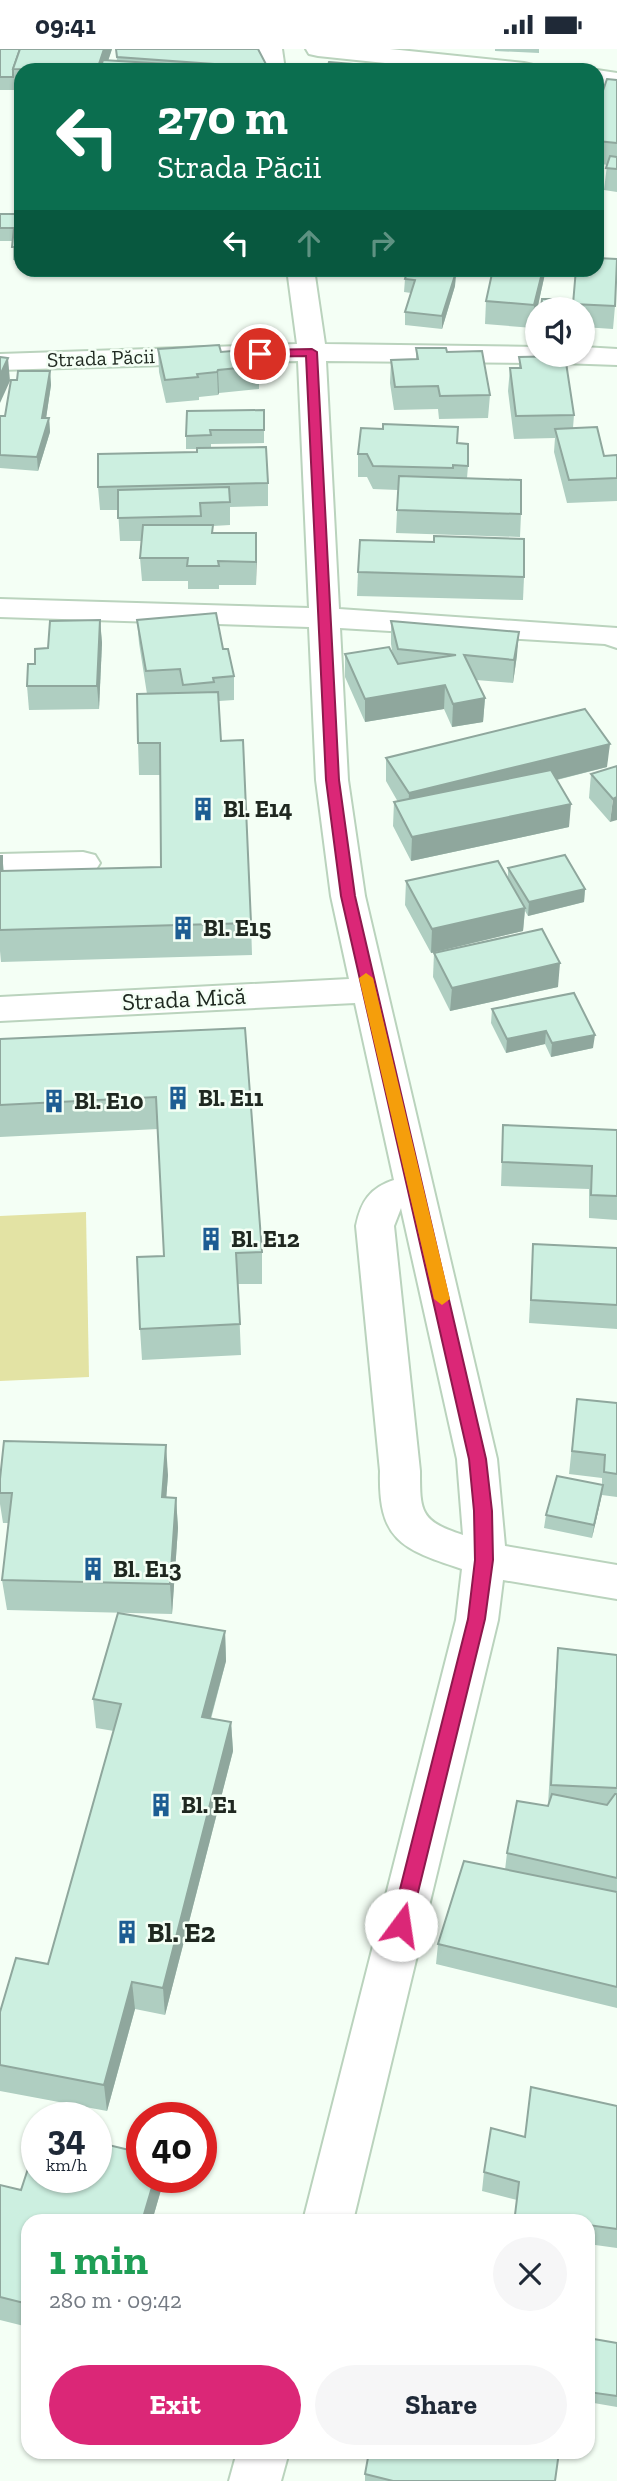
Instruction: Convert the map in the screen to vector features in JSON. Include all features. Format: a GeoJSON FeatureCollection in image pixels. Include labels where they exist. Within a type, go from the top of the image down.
{"type":"FeatureCollection","features":[{"type":"Feature","properties":{"kind":"street"},"geometry":{"type":"LineString","coordinates":[[318,49],[455,63]]}},
{"type":"Feature","properties":{"kind":"street"},"geometry":{"type":"LineString","coordinates":[[301,277],[312,352],[332,780],[348,896],[477,1459],[483,1511],[484,1560],[477,1619],[330,2214]]}},
{"type":"Feature","properties":{"kind":"street","name":"Strada Păcii"},"geometry":{"type":"LineString","coordinates":[[0,362],[312,352],[525,355]]}},
{"type":"Feature","properties":{"kind":"street"},"geometry":{"type":"LineString","coordinates":[[595,356],[617,357]]}},
{"type":"Feature","properties":{"kind":"street"},"geometry":{"type":"LineString","coordinates":[[0,608],[326,618],[607,635],[617,638]]}},
{"type":"Feature","properties":{"kind":"street"},"geometry":{"type":"LineString","coordinates":[[0,865],[82,863]]}},
{"type":"Feature","properties":{"kind":"street","name":"Strada Mică"},"geometry":{"type":"LineString","coordinates":[[0,1009],[369,990]]}},
{"type":"Feature","properties":{"kind":"street"},"geometry":{"type":"LineString","coordinates":[[417,1188],[386,1198],[379,1205],[375,1226],[400,1471],[400,1505],[406,1522],[418,1533],[484,1560],[617,1582]]}},
{"type":"Feature","properties":{"kind":"street"},"geometry":{"type":"LineString","coordinates":[[255,2481],[261,2459]]}},
{"type":"Feature","properties":{"kind":"green space"},"geometry":{"type":"Polygon","coordinates":[[[86,1212],[89,1377],[0,1381],[0,1216],[86,1212]]]}},
{"type":"Feature","properties":{"kind":"building"},"geometry":{"type":"Polygon","coordinates":[[[0,49],[20,49],[14,63],[13,77],[0,77],[0,49]]]}},
{"type":"Feature","properties":{"kind":"building"},"geometry":{"type":"Polygon","coordinates":[[[20,49],[104,49],[99,63],[15,63],[20,49]]]}},
{"type":"Feature","properties":{"kind":"building"},"geometry":{"type":"Polygon","coordinates":[[[116,49],[258,49],[265,63],[199,63],[117,57],[116,49]]]}},
{"type":"Feature","properties":{"kind":"building"},"geometry":{"type":"Polygon","coordinates":[[[103,60],[151,63],[102,63],[103,60]]]}},
{"type":"Feature","properties":{"kind":"building"},"geometry":{"type":"Polygon","coordinates":[[[607,79],[617,80],[617,143],[604,142],[604,88],[607,79]]]}},
{"type":"Feature","properties":{"kind":"building"},"geometry":{"type":"Polygon","coordinates":[[[610,156],[617,157],[617,169],[606,168],[610,156]]]}},
{"type":"Feature","properties":{"kind":"building"},"geometry":{"type":"Polygon","coordinates":[[[0,214],[14,214],[14,228],[0,228],[0,214]]]}},
{"type":"Feature","properties":{"kind":"building"},"geometry":{"type":"Polygon","coordinates":[[[604,258],[617,259],[615,306],[595,305],[595,297],[574,297],[575,277],[604,277],[604,258]]]}},
{"type":"Feature","properties":{"kind":"building"},"geometry":{"type":"Polygon","coordinates":[[[454,277],[442,316],[405,312],[415,280],[405,279],[454,277]]]}},
{"type":"Feature","properties":{"kind":"building"},"geometry":{"type":"Polygon","coordinates":[[[491,277],[541,277],[536,297],[525,297],[525,304],[486,301],[491,277]]]}},
{"type":"Feature","properties":{"kind":"building"},"geometry":{"type":"Polygon","coordinates":[[[219,345],[221,352],[255,349],[259,366],[165,380],[158,349],[219,345]]]}},
{"type":"Feature","properties":{"kind":"building"},"geometry":{"type":"Polygon","coordinates":[[[416,348],[446,348],[447,352],[482,351],[490,395],[440,396],[438,386],[395,387],[391,360],[418,359],[416,348]]]}},
{"type":"Feature","properties":{"kind":"building"},"geometry":{"type":"Polygon","coordinates":[[[0,357],[8,358],[0,375],[0,357]]]}},
{"type":"Feature","properties":{"kind":"building"},"geometry":{"type":"Polygon","coordinates":[[[519,357],[525,357],[525,367],[567,367],[574,415],[516,416],[510,368],[521,368],[519,357]]]}},
{"type":"Feature","properties":{"kind":"building"},"geometry":{"type":"Polygon","coordinates":[[[18,371],[50,371],[42,418],[49,418],[37,457],[0,455],[0,416],[5,416],[11,380],[17,380],[18,371]]]}},
{"type":"Feature","properties":{"kind":"building"},"geometry":{"type":"Polygon","coordinates":[[[264,410],[264,430],[210,430],[211,435],[186,436],[187,411],[264,410]]]}},
{"type":"Feature","properties":{"kind":"building"},"geometry":{"type":"Polygon","coordinates":[[[383,424],[458,427],[457,443],[468,444],[468,466],[373,466],[367,454],[358,454],[361,428],[383,429],[383,424]]]}},
{"type":"Feature","properties":{"kind":"building"},"geometry":{"type":"Polygon","coordinates":[[[597,427],[604,456],[617,455],[617,478],[569,480],[555,429],[597,427]]]}},
{"type":"Feature","properties":{"kind":"building"},"geometry":{"type":"Polygon","coordinates":[[[266,447],[268,483],[98,487],[98,454],[197,452],[197,448],[266,447]]]}},
{"type":"Feature","properties":{"kind":"building"},"geometry":{"type":"Polygon","coordinates":[[[399,476],[521,480],[521,514],[397,510],[399,476]]]}},
{"type":"Feature","properties":{"kind":"building"},"geometry":{"type":"Polygon","coordinates":[[[229,487],[230,502],[200,503],[201,516],[118,518],[118,490],[229,487]]]}},
{"type":"Feature","properties":{"kind":"building"},"geometry":{"type":"Polygon","coordinates":[[[143,525],[213,525],[212,533],[256,533],[256,562],[218,561],[219,566],[187,566],[188,558],[140,558],[143,525]]]}},
{"type":"Feature","properties":{"kind":"building"},"geometry":{"type":"Polygon","coordinates":[[[434,536],[524,539],[524,577],[358,572],[360,540],[434,542],[434,536]]]}},
{"type":"Feature","properties":{"kind":"building"},"geometry":{"type":"Polygon","coordinates":[[[216,613],[223,649],[228,649],[234,676],[213,678],[214,682],[183,685],[180,669],[146,671],[137,620],[216,613]]]}},
{"type":"Feature","properties":{"kind":"building"},"geometry":{"type":"Polygon","coordinates":[[[100,620],[97,686],[27,686],[28,664],[35,664],[35,649],[48,648],[50,621],[100,620]]]}},
{"type":"Feature","properties":{"kind":"building"},"geometry":{"type":"Polygon","coordinates":[[[391,621],[519,632],[514,660],[464,655],[485,698],[453,704],[445,685],[365,699],[345,654],[389,647],[398,664],[456,655],[398,649],[391,621]]]}},
{"type":"Feature","properties":{"kind":"building"},"geometry":{"type":"Polygon","coordinates":[[[218,692],[221,741],[243,740],[251,923],[0,930],[0,856],[2,871],[161,867],[160,743],[138,743],[137,694],[218,692]]]}},
{"type":"Feature","properties":{"kind":"building"},"geometry":{"type":"Polygon","coordinates":[[[585,709],[610,744],[409,793],[386,758],[585,709]]]}},
{"type":"Feature","properties":{"kind":"building"},"geometry":{"type":"Polygon","coordinates":[[[617,766],[617,797],[613,799],[591,774],[617,766]]]}},
{"type":"Feature","properties":{"kind":"building"},"geometry":{"type":"Polygon","coordinates":[[[551,770],[571,804],[412,837],[394,802],[551,770]]]}},
{"type":"Feature","properties":{"kind":"building"},"geometry":{"type":"Polygon","coordinates":[[[565,855],[585,889],[529,902],[508,868],[565,855]]]}},
{"type":"Feature","properties":{"kind":"building"},"geometry":{"type":"Polygon","coordinates":[[[498,861],[525,908],[432,929],[406,881],[498,861]]]}},
{"type":"Feature","properties":{"kind":"building"},"geometry":{"type":"Polygon","coordinates":[[[542,929],[560,963],[452,988],[434,953],[542,929]]]}},
{"type":"Feature","properties":{"kind":"building"},"geometry":{"type":"Polygon","coordinates":[[[574,993],[595,1035],[552,1043],[546,1031],[507,1039],[492,1009],[574,993]]]}},
{"type":"Feature","properties":{"kind":"building"},"geometry":{"type":"Polygon","coordinates":[[[245,1028],[262,1252],[236,1253],[240,1324],[140,1329],[137,1257],[164,1256],[156,1097],[0,1105],[0,1039],[245,1028]]]}},
{"type":"Feature","properties":{"kind":"building"},"geometry":{"type":"Polygon","coordinates":[[[503,1125],[617,1130],[617,1196],[591,1195],[592,1166],[502,1162],[503,1125]]]}},
{"type":"Feature","properties":{"kind":"building"},"geometry":{"type":"Polygon","coordinates":[[[533,1244],[617,1248],[617,1305],[531,1300],[533,1244]]]}},
{"type":"Feature","properties":{"kind":"building"},"geometry":{"type":"Polygon","coordinates":[[[577,1399],[617,1403],[617,1474],[604,1472],[605,1455],[572,1451],[577,1399]]]}},
{"type":"Feature","properties":{"kind":"building","name":"Bl. E13"},"geometry":{"type":"Polygon","coordinates":[[[4,1441],[166,1445],[162,1497],[176,1498],[170,1584],[2,1580],[12,1493],[0,1493],[4,1441]]]}},
{"type":"Feature","properties":{"kind":"building"},"geometry":{"type":"Polygon","coordinates":[[[557,1476],[603,1485],[594,1525],[546,1515],[557,1476]]]}},
{"type":"Feature","properties":{"kind":"building"},"geometry":{"type":"Polygon","coordinates":[[[118,1613],[225,1631],[202,1717],[231,1722],[163,1988],[132,1982],[104,2085],[0,2065],[0,2012],[16,1958],[48,1964],[121,1704],[93,1699],[118,1613]]]}},
{"type":"Feature","properties":{"kind":"building"},"geometry":{"type":"Polygon","coordinates":[[[558,1648],[617,1655],[617,1788],[551,1785],[558,1648]]]}},
{"type":"Feature","properties":{"kind":"building"},"geometry":{"type":"Polygon","coordinates":[[[552,1794],[607,1805],[617,1794],[617,1878],[507,1853],[517,1801],[548,1806],[552,1794]]]}},
{"type":"Feature","properties":{"kind":"building"},"geometry":{"type":"Polygon","coordinates":[[[464,1861],[617,1892],[617,1987],[438,1944],[464,1861]]]}},
{"type":"Feature","properties":{"kind":"building"},"geometry":{"type":"Polygon","coordinates":[[[531,2087],[617,2106],[617,2229],[595,2226],[595,2214],[515,2214],[519,2182],[484,2172],[491,2128],[525,2137],[531,2087]]]}},
{"type":"Feature","properties":{"kind":"building"},"geometry":{"type":"Polygon","coordinates":[[[112,2146],[126,2149],[126,2193],[150,2193],[144,2214],[21,2214],[21,2302],[0,2297],[0,2185],[21,2190],[21,2193],[112,2193],[112,2146]]]}},
{"type":"Feature","properties":{"kind":"building"},"geometry":{"type":"Polygon","coordinates":[[[595,2339],[617,2343],[617,2396],[595,2393],[595,2339]]]}},
{"type":"Feature","properties":{"kind":"building"},"geometry":{"type":"Polygon","coordinates":[[[368,2459],[558,2459],[555,2481],[393,2481],[365,2474],[368,2459]]]}},
{"type":"Feature","properties":{"kind":"slow traffic"},"geometry":{"type":"LineString","coordinates":[[366,978],[442,1299]]}},
{"type":"Feature","properties":{"kind":"place","name":"Bl. E14"},"geometry":{"type":"Point","coordinates":[203,809]}},
{"type":"Feature","properties":{"kind":"place","name":"Bl. E15"},"geometry":{"type":"Point","coordinates":[183,928]}},
{"type":"Feature","properties":{"kind":"place","name":"Bl. E11"},"geometry":{"type":"Point","coordinates":[178,1098]}},
{"type":"Feature","properties":{"kind":"place","name":"Bl. E10"},"geometry":{"type":"Point","coordinates":[54,1101]}},
{"type":"Feature","properties":{"kind":"place","name":"Bl. E12"},"geometry":{"type":"Point","coordinates":[211,1239]}},
{"type":"Feature","properties":{"kind":"place","name":"Bl. E13"},"geometry":{"type":"Point","coordinates":[93,1569]}},
{"type":"Feature","properties":{"kind":"place","name":"Bl. E1"},"geometry":{"type":"Point","coordinates":[161,1805]}},
{"type":"Feature","properties":{"kind":"place","name":"Bl. E2"},"geometry":{"type":"Point","coordinates":[127,1932]}},
{"type":"Feature","properties":{"kind":"route"},"geometry":{"type":"LineString","coordinates":[[260,354],[312,352],[332,780],[348,896],[477,1459],[483,1511],[484,1560],[477,1619],[401,1925]]}}]}
